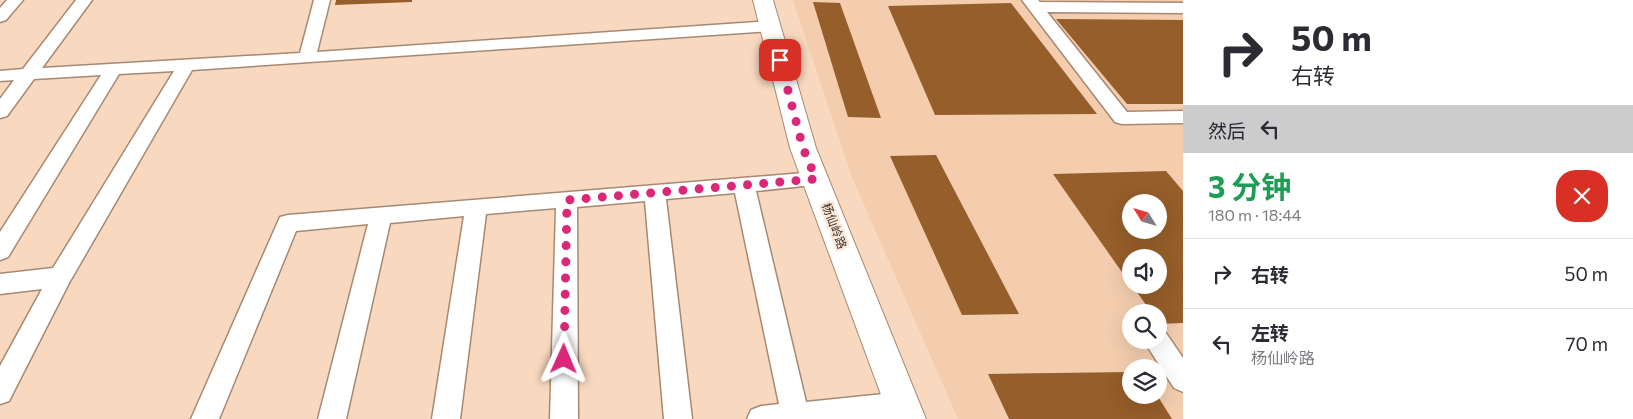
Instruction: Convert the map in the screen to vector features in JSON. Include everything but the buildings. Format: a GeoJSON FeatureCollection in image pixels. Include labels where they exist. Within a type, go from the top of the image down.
{"type":"FeatureCollection","features":[{"type":"Feature","properties":{"kind":"street"},"geometry":{"type":"LineString","coordinates":[[0,18],[15,0]]}},
{"type":"Feature","properties":{"kind":"street"},"geometry":{"type":"LineString","coordinates":[[0,112],[84,0]]}},
{"type":"Feature","properties":{"kind":"street"},"geometry":{"type":"LineString","coordinates":[[307,58],[322,0]]}},
{"type":"Feature","properties":{"kind":"street"},"geometry":{"type":"LineString","coordinates":[[1032,4],[1157,4],[1183,8]]}},
{"type":"Feature","properties":{"kind":"street"},"geometry":{"type":"LineString","coordinates":[[1032,4],[1122,118],[1183,117]]}},
{"type":"Feature","properties":{"kind":"street"},"geometry":{"type":"LineString","coordinates":[[0,76],[307,58],[767,13]]}},
{"type":"Feature","properties":{"kind":"street","name":"杨仙岭路"},"geometry":{"type":"LineString","coordinates":[[767,13],[803,148],[905,412]]}},
{"type":"Feature","properties":{"kind":"street"},"geometry":{"type":"LineString","coordinates":[[0,392],[60,277],[186,65]]}},
{"type":"Feature","properties":{"kind":"street"},"geometry":{"type":"LineString","coordinates":[[0,252],[113,70]]}},
{"type":"Feature","properties":{"kind":"street"},"geometry":{"type":"LineString","coordinates":[[205,419],[288,224],[816,179]]}},
{"type":"Feature","properties":{"kind":"street"},"geometry":{"type":"LineString","coordinates":[[744,185],[796,417]]}},
{"type":"Feature","properties":{"kind":"street"},"geometry":{"type":"LineString","coordinates":[[656,192],[678,419]]}},
{"type":"Feature","properties":{"kind":"street"},"geometry":{"type":"LineString","coordinates":[[564,419],[567,200]]}},
{"type":"Feature","properties":{"kind":"street"},"geometry":{"type":"LineString","coordinates":[[446,419],[476,208]]}},
{"type":"Feature","properties":{"kind":"street"},"geometry":{"type":"LineString","coordinates":[[332,419],[382,215]]}},
{"type":"Feature","properties":{"kind":"street"},"geometry":{"type":"LineString","coordinates":[[0,284],[60,277]]}},
{"type":"Feature","properties":{"kind":"street"},"geometry":{"type":"LineString","coordinates":[[1162,349],[1183,380]]}},
{"type":"Feature","properties":{"kind":"street"},"geometry":{"type":"LineString","coordinates":[[761,419],[905,412]]}},
{"type":"Feature","properties":{"kind":"shaded area"},"geometry":{"type":"Polygon","coordinates":[[[793,0],[1183,0],[1183,419],[958,419],[851,175],[793,0]]]}},
{"type":"Feature","properties":{"kind":"route"},"geometry":{"type":"LineString","coordinates":[[564,359],[567,200],[816,179],[803,148],[780,60]]}}]}
